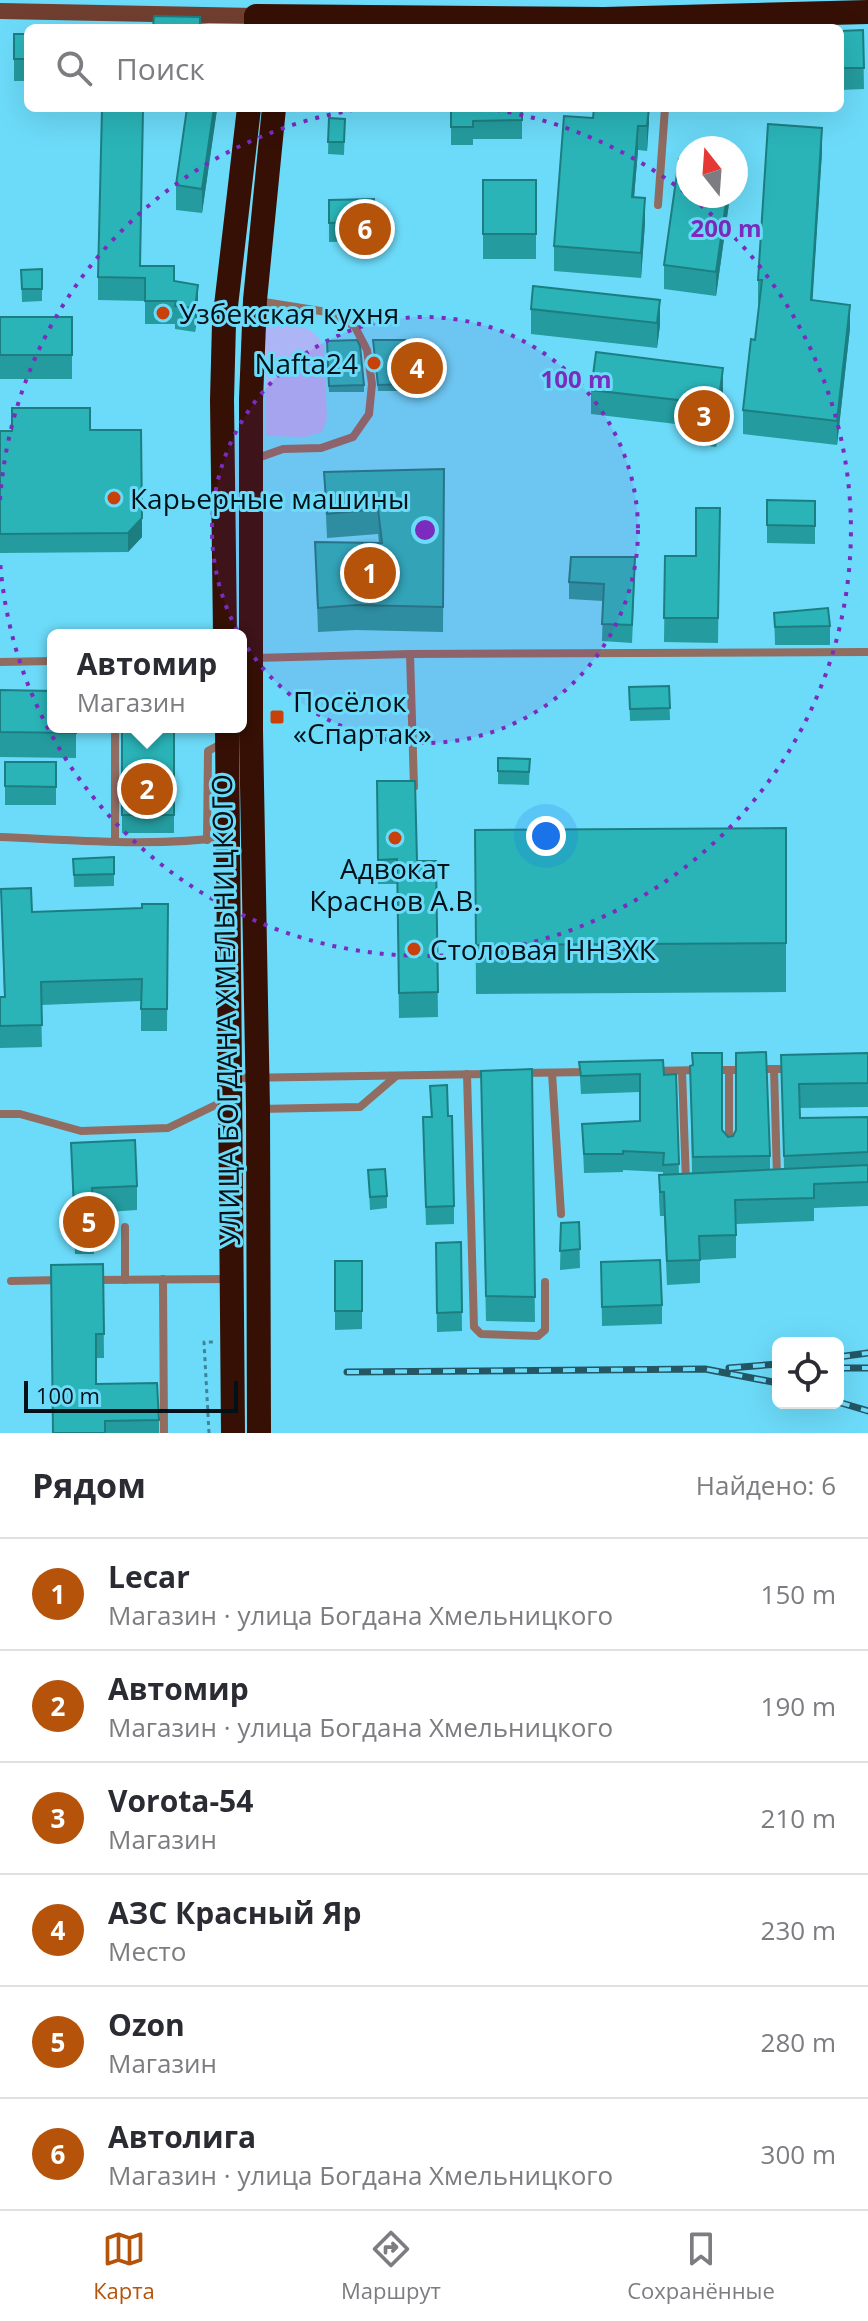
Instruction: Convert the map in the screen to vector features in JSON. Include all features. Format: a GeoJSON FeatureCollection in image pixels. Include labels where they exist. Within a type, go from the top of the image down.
{"type":"FeatureCollection","features":[{"type":"Feature","properties":{"kind":"highway"},"geometry":{"type":"LineString","coordinates":[[256,22],[283,16],[606,14],[673,22],[719,8],[868,12]]}},
{"type":"Feature","properties":{"kind":"highway"},"geometry":{"type":"LineString","coordinates":[[225,629],[224,323],[249,112]]}},
{"type":"Feature","properties":{"kind":"highway","name":"УЛИЦА БОГДАНА ХМЕЛЬНИЦКОГО"},"geometry":{"type":"LineString","coordinates":[[247,629],[255,300],[274,112]]}},
{"type":"Feature","properties":{"kind":"highway"},"geometry":{"type":"LineString","coordinates":[[222,400],[251,399]]}},
{"type":"Feature","properties":{"kind":"highway","name":"УЛИЦА БОГДАНА ХМЕЛЬНИЦКОГО"},"geometry":{"type":"LineString","coordinates":[[247,696],[258,1109],[259,1433]]}},
{"type":"Feature","properties":{"kind":"highway","name":"УЛИЦА БОГДАНА ХМЕЛЬНИЦКОГО"},"geometry":{"type":"LineString","coordinates":[[227,734],[217,838],[229,1088],[233,1433]]}},
{"type":"Feature","properties":{"kind":"main road"},"geometry":{"type":"LineString","coordinates":[[0,11],[113,7],[256,22]]}},
{"type":"Feature","properties":{"kind":"lane"},"geometry":{"type":"LineString","coordinates":[[658,205],[665,112]]}},
{"type":"Feature","properties":{"kind":"lane"},"geometry":{"type":"LineString","coordinates":[[250,461],[283,449],[321,448],[353,437],[369,414],[372,384],[367,350],[355,327],[333,313],[255,300]]}},
{"type":"Feature","properties":{"kind":"lane"},"geometry":{"type":"LineString","coordinates":[[247,658],[410,654],[868,652]]}},
{"type":"Feature","properties":{"kind":"lane"},"geometry":{"type":"LineString","coordinates":[[410,654],[414,787]]}},
{"type":"Feature","properties":{"kind":"lane"},"geometry":{"type":"LineString","coordinates":[[0,662],[47,661]]}},
{"type":"Feature","properties":{"kind":"lane"},"geometry":{"type":"LineString","coordinates":[[115,733],[115,841]]}},
{"type":"Feature","properties":{"kind":"lane"},"geometry":{"type":"LineString","coordinates":[[0,837],[115,841],[217,838]]}},
{"type":"Feature","properties":{"kind":"lane"},"geometry":{"type":"LineString","coordinates":[[774,1069],[777,1187]]}},
{"type":"Feature","properties":{"kind":"lane"},"geometry":{"type":"LineString","coordinates":[[639,1071],[805,1069]]}},
{"type":"Feature","properties":{"kind":"lane"},"geometry":{"type":"LineString","coordinates":[[729,1070],[729,1155]]}},
{"type":"Feature","properties":{"kind":"lane"},"geometry":{"type":"LineString","coordinates":[[682,1071],[686,1189],[701,1189]]}},
{"type":"Feature","properties":{"kind":"lane"},"geometry":{"type":"LineString","coordinates":[[0,1114],[20,1114],[81,1131],[168,1128],[229,1088],[257,1077],[595,1072]]}},
{"type":"Feature","properties":{"kind":"lane"},"geometry":{"type":"LineString","coordinates":[[552,1073],[561,1214]]}},
{"type":"Feature","properties":{"kind":"lane"},"geometry":{"type":"LineString","coordinates":[[467,1074],[474,1327],[481,1334],[538,1336],[545,1330],[545,1282]]}},
{"type":"Feature","properties":{"kind":"lane"},"geometry":{"type":"LineString","coordinates":[[258,1109],[360,1107],[395,1077]]}},
{"type":"Feature","properties":{"kind":"lane"},"geometry":{"type":"LineString","coordinates":[[125,1227],[125,1280]]}},
{"type":"Feature","properties":{"kind":"lane"},"geometry":{"type":"LineString","coordinates":[[163,1279],[164,1433]]}},
{"type":"Feature","properties":{"kind":"lane"},"geometry":{"type":"LineString","coordinates":[[83,1280],[233,1279]]}},
{"type":"Feature","properties":{"kind":"lane"},"geometry":{"type":"LineString","coordinates":[[11,1281],[68,1280]]}},
{"type":"Feature","properties":{"kind":"path"},"geometry":{"type":"LineString","coordinates":[[204,1342],[209,1433]]}},
{"type":"Feature","properties":{"kind":"shaded area"},"geometry":{"type":"Polygon","coordinates":[[[266,324],[308,329],[320,340],[324,348],[327,418],[322,432],[305,437],[266,436],[266,324]]]}},
{"type":"Feature","properties":{"kind":"building"},"geometry":{"type":"Polygon","coordinates":[[[154,16],[200,17],[200,24],[153,24],[154,16]]]}},
{"type":"Feature","properties":{"kind":"building"},"geometry":{"type":"Polygon","coordinates":[[[863,30],[864,68],[844,68],[844,31],[863,30]]]}},
{"type":"Feature","properties":{"kind":"building"},"geometry":{"type":"Polygon","coordinates":[[[14,34],[24,34],[24,59],[14,59],[14,34]]]}},
{"type":"Feature","properties":{"kind":"building"},"geometry":{"type":"Polygon","coordinates":[[[102,112],[143,112],[140,266],[174,266],[174,281],[198,285],[195,308],[175,306],[176,301],[145,301],[145,278],[98,277],[102,112]]]}},
{"type":"Feature","properties":{"kind":"building"},"geometry":{"type":"Polygon","coordinates":[[[186,112],[213,112],[202,189],[176,185],[186,112]]]}},
{"type":"Feature","properties":{"kind":"building"},"geometry":{"type":"Polygon","coordinates":[[[451,112],[522,112],[522,120],[473,121],[473,127],[451,127],[451,112]]]}},
{"type":"Feature","properties":{"kind":"building"},"geometry":{"type":"Polygon","coordinates":[[[594,112],[649,112],[647,126],[638,126],[632,197],[645,198],[641,253],[554,246],[564,116],[593,118],[594,112]]]}},
{"type":"Feature","properties":{"kind":"building"},"geometry":{"type":"Polygon","coordinates":[[[329,118],[345,119],[344,142],[328,142],[329,118]]]}},
{"type":"Feature","properties":{"kind":"building"},"geometry":{"type":"Polygon","coordinates":[[[768,124],[822,128],[811,300],[850,305],[837,421],[743,410],[762,280],[758,280],[768,124]]]}},
{"type":"Feature","properties":{"kind":"building"},"geometry":{"type":"Polygon","coordinates":[[[483,180],[536,180],[536,234],[483,234],[483,180]]]}},
{"type":"Feature","properties":{"kind":"building"},"geometry":{"type":"Polygon","coordinates":[[[676,180],[676,208],[725,208],[716,272],[664,265],[676,180]]]}},
{"type":"Feature","properties":{"kind":"building"},"geometry":{"type":"Polygon","coordinates":[[[374,199],[374,222],[329,223],[329,200],[374,199]]]}},
{"type":"Feature","properties":{"kind":"building"},"geometry":{"type":"Polygon","coordinates":[[[42,269],[42,289],[22,289],[21,270],[42,269]]]}},
{"type":"Feature","properties":{"kind":"building"},"geometry":{"type":"Polygon","coordinates":[[[533,286],[660,300],[657,323],[531,309],[533,286]]]}},
{"type":"Feature","properties":{"kind":"building"},"geometry":{"type":"Polygon","coordinates":[[[0,317],[72,317],[72,355],[0,355],[0,317]]]}},
{"type":"Feature","properties":{"kind":"building"},"geometry":{"type":"Polygon","coordinates":[[[357,340],[364,385],[329,386],[327,341],[357,340]]]}},
{"type":"Feature","properties":{"kind":"building"},"geometry":{"type":"Polygon","coordinates":[[[373,340],[405,340],[406,345],[426,344],[427,378],[407,379],[407,384],[378,385],[373,340]]]}},
{"type":"Feature","properties":{"kind":"building"},"geometry":{"type":"Polygon","coordinates":[[[596,352],[723,368],[716,422],[693,420],[695,402],[591,390],[596,352]]]}},
{"type":"Feature","properties":{"kind":"building"},"geometry":{"type":"Polygon","coordinates":[[[12,408],[90,408],[90,430],[141,430],[142,518],[128,533],[0,534],[0,431],[12,431],[12,408]]]}},
{"type":"Feature","properties":{"kind":"building"},"geometry":{"type":"Polygon","coordinates":[[[444,469],[443,607],[356,605],[318,608],[315,542],[382,543],[378,509],[327,514],[324,472],[444,469]]]}},
{"type":"Feature","properties":{"kind":"building"},"geometry":{"type":"Polygon","coordinates":[[[767,500],[815,501],[815,526],[767,525],[767,500]]]}},
{"type":"Feature","properties":{"kind":"building"},"geometry":{"type":"Polygon","coordinates":[[[696,508],[720,508],[718,618],[664,618],[665,556],[696,556],[696,508]]]}},
{"type":"Feature","properties":{"kind":"building"},"geometry":{"type":"Polygon","coordinates":[[[571,557],[635,557],[632,625],[602,624],[604,584],[569,582],[571,557]]]}},
{"type":"Feature","properties":{"kind":"building"},"geometry":{"type":"Polygon","coordinates":[[[828,608],[830,626],[775,627],[774,613],[828,608]]]}},
{"type":"Feature","properties":{"kind":"building"},"geometry":{"type":"Polygon","coordinates":[[[669,686],[670,708],[630,709],[629,687],[669,686]]]}},
{"type":"Feature","properties":{"kind":"building"},"geometry":{"type":"Polygon","coordinates":[[[0,690],[47,691],[47,733],[0,732],[0,690]]]}},
{"type":"Feature","properties":{"kind":"building"},"geometry":{"type":"Polygon","coordinates":[[[122,733],[174,733],[174,815],[122,815],[122,733]]]}},
{"type":"Feature","properties":{"kind":"building"},"geometry":{"type":"Polygon","coordinates":[[[498,758],[530,759],[529,772],[498,771],[498,758]]]}},
{"type":"Feature","properties":{"kind":"building"},"geometry":{"type":"Polygon","coordinates":[[[5,762],[56,762],[56,787],[5,786],[5,762]]]}},
{"type":"Feature","properties":{"kind":"building"},"geometry":{"type":"Polygon","coordinates":[[[377,781],[415,781],[417,861],[436,861],[438,992],[399,993],[397,859],[378,860],[377,781]]]}},
{"type":"Feature","properties":{"kind":"building"},"geometry":{"type":"Polygon","coordinates":[[[786,828],[786,943],[476,945],[475,830],[786,828]]]}},
{"type":"Feature","properties":{"kind":"building"},"geometry":{"type":"Polygon","coordinates":[[[114,857],[114,874],[74,875],[73,859],[114,857]]]}},
{"type":"Feature","properties":{"kind":"building"},"geometry":{"type":"Polygon","coordinates":[[[31,888],[32,912],[142,908],[142,904],[168,904],[167,1009],[141,1009],[142,979],[41,982],[42,1025],[0,1026],[0,997],[5,997],[1,889],[31,888]]]}},
{"type":"Feature","properties":{"kind":"building"},"geometry":{"type":"Polygon","coordinates":[[[766,1052],[770,1156],[693,1157],[692,1053],[722,1053],[722,1130],[728,1137],[733,1136],[736,1130],[736,1053],[766,1052]]]}},
{"type":"Feature","properties":{"kind":"building"},"geometry":{"type":"Polygon","coordinates":[[[868,1053],[868,1083],[799,1084],[800,1118],[868,1117],[868,1152],[784,1156],[781,1055],[868,1053]]]}},
{"type":"Feature","properties":{"kind":"building"},"geometry":{"type":"Polygon","coordinates":[[[663,1060],[664,1075],[676,1074],[679,1164],[663,1165],[664,1153],[623,1151],[623,1154],[584,1154],[582,1124],[640,1121],[640,1074],[581,1076],[579,1062],[663,1060]]]}},
{"type":"Feature","properties":{"kind":"building"},"geometry":{"type":"Polygon","coordinates":[[[532,1069],[535,1297],[486,1296],[481,1071],[532,1069]]]}},
{"type":"Feature","properties":{"kind":"building"},"geometry":{"type":"Polygon","coordinates":[[[447,1085],[448,1116],[452,1116],[454,1206],[426,1207],[423,1117],[432,1117],[430,1086],[447,1085]]]}},
{"type":"Feature","properties":{"kind":"building"},"geometry":{"type":"Polygon","coordinates":[[[135,1140],[137,1186],[92,1188],[94,1229],[75,1230],[71,1143],[135,1140]]]}},
{"type":"Feature","properties":{"kind":"building"},"geometry":{"type":"Polygon","coordinates":[[[868,1165],[868,1182],[814,1184],[814,1198],[735,1200],[736,1235],[699,1236],[700,1260],[667,1261],[664,1192],[660,1192],[659,1175],[868,1165]]]}},
{"type":"Feature","properties":{"kind":"building"},"geometry":{"type":"Polygon","coordinates":[[[385,1169],[387,1196],[370,1197],[368,1170],[385,1169]]]}},
{"type":"Feature","properties":{"kind":"building"},"geometry":{"type":"Polygon","coordinates":[[[579,1222],[580,1249],[560,1251],[561,1223],[579,1222]]]}},
{"type":"Feature","properties":{"kind":"building"},"geometry":{"type":"Polygon","coordinates":[[[461,1242],[462,1312],[437,1313],[436,1243],[461,1242]]]}},
{"type":"Feature","properties":{"kind":"building"},"geometry":{"type":"Polygon","coordinates":[[[660,1260],[662,1305],[602,1307],[601,1262],[660,1260]]]}},
{"type":"Feature","properties":{"kind":"building"},"geometry":{"type":"Polygon","coordinates":[[[335,1261],[362,1261],[362,1311],[335,1311],[335,1261]]]}},
{"type":"Feature","properties":{"kind":"building"},"geometry":{"type":"Polygon","coordinates":[[[103,1264],[104,1334],[96,1334],[96,1384],[157,1383],[159,1420],[105,1421],[105,1433],[53,1433],[51,1265],[103,1264]]]}},
{"type":"Feature","properties":{"kind":"railway"},"geometry":{"type":"LineString","coordinates":[[844,1356],[868,1353]]}},
{"type":"Feature","properties":{"kind":"railway"},"geometry":{"type":"LineString","coordinates":[[729,1368],[772,1364]]}},
{"type":"Feature","properties":{"kind":"railway"},"geometry":{"type":"LineString","coordinates":[[844,1368],[868,1368]]}},
{"type":"Feature","properties":{"kind":"railway"},"geometry":{"type":"LineString","coordinates":[[347,1372],[705,1369],[772,1382]]}},
{"type":"Feature","properties":{"kind":"railway"},"geometry":{"type":"LineString","coordinates":[[844,1404],[868,1411]]}},
{"type":"Feature","properties":{"kind":"place","name":"Автолига"},"geometry":{"type":"Point","coordinates":[365,229]}},
{"type":"Feature","properties":{"kind":"place","name":"Узбекская кухня"},"geometry":{"type":"Point","coordinates":[163,313]}},
{"type":"Feature","properties":{"kind":"place","name":"Nafta24"},"geometry":{"type":"Point","coordinates":[374,363]}},
{"type":"Feature","properties":{"kind":"place","name":"АЗС Красный Яр"},"geometry":{"type":"Point","coordinates":[417,368]}},
{"type":"Feature","properties":{"kind":"place","name":"Vorota-54"},"geometry":{"type":"Point","coordinates":[704,416]}},
{"type":"Feature","properties":{"kind":"place","name":"Карьерные машины"},"geometry":{"type":"Point","coordinates":[114,498]}},
{"type":"Feature","properties":{"kind":"place","name":"Lecar"},"geometry":{"type":"Point","coordinates":[370,573]}},
{"type":"Feature","properties":{"kind":"place","name":"Посёлок «Спартак»"},"geometry":{"type":"Point","coordinates":[277,717]}},
{"type":"Feature","properties":{"kind":"place","name":"Автомир"},"geometry":{"type":"Point","coordinates":[147,789]}},
{"type":"Feature","properties":{"kind":"place","name":"Адвокат Краснов А.В."},"geometry":{"type":"Point","coordinates":[395,838]}},
{"type":"Feature","properties":{"kind":"place","name":"Столовая ННЗХК"},"geometry":{"type":"Point","coordinates":[414,949]}},
{"type":"Feature","properties":{"kind":"place","name":"Ozon"},"geometry":{"type":"Point","coordinates":[89,1222]}}]}
